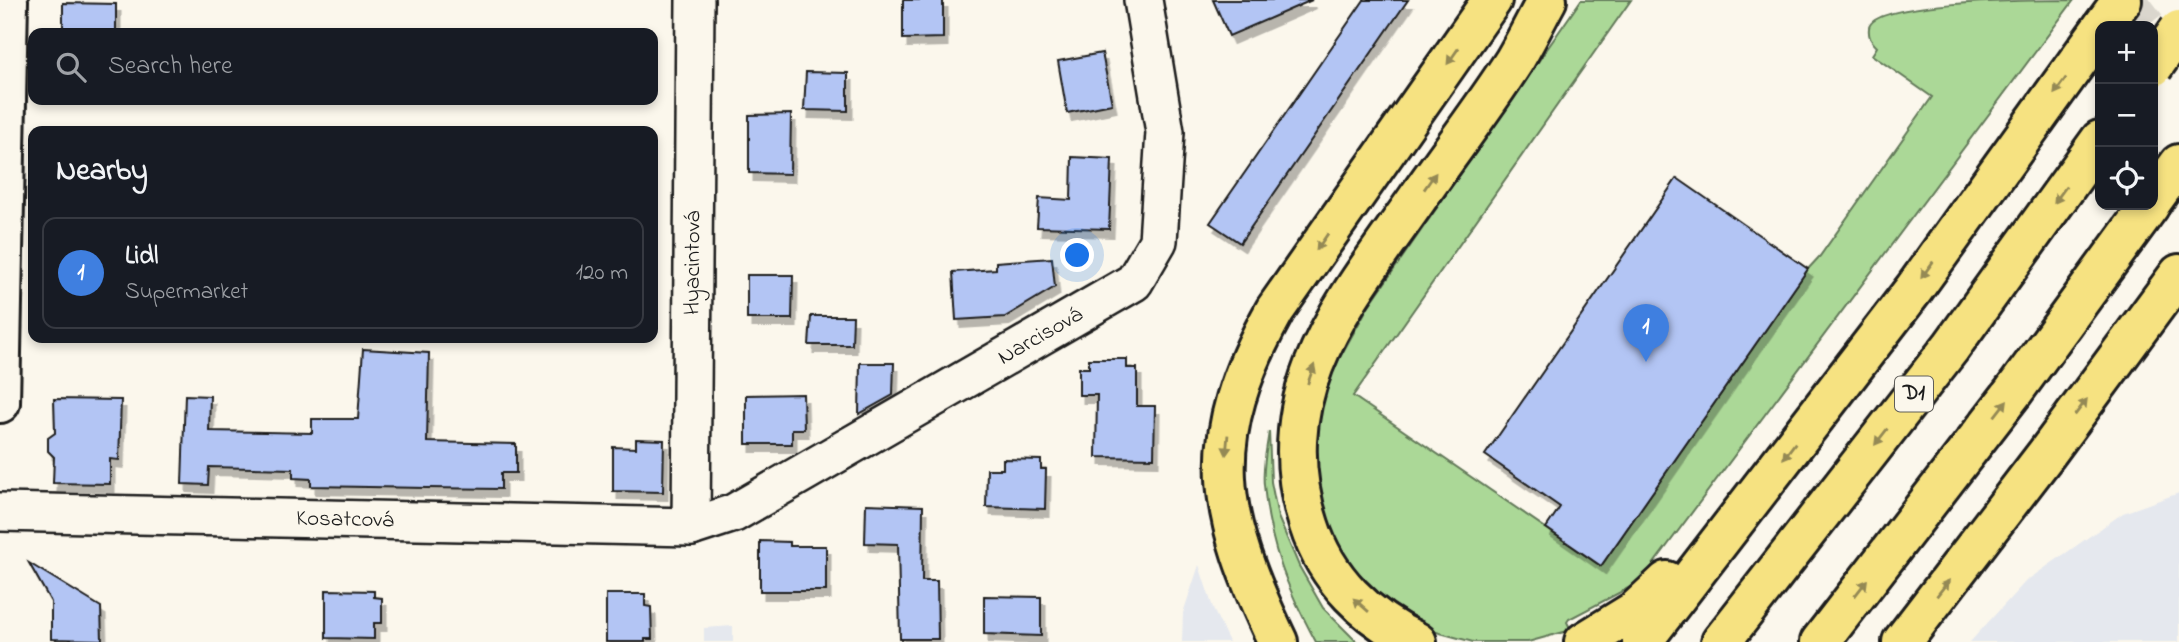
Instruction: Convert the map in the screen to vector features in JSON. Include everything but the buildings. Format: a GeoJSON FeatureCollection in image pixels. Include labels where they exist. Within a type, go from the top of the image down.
{"type":"FeatureCollection","features":[{"type":"Feature","properties":{"kind":"highway"},"geometry":{"type":"LineString","coordinates":[[1278,642],[1254,592],[1227,500],[1226,449],[1237,391],[1260,337],[1275,310],[1492,0]]}},
{"type":"Feature","properties":{"kind":"highway"},"geometry":{"type":"LineString","coordinates":[[1515,60],[1547,0]]}},
{"type":"Feature","properties":{"kind":"highway"},"geometry":{"type":"LineString","coordinates":[[1418,642],[1367,611],[1344,588],[1324,561],[1313,539],[1300,488],[1296,440],[1298,419],[1311,369],[1337,316],[1515,60],[1568,0]]}},
{"type":"Feature","properties":{"kind":"highway"},"geometry":{"type":"LineString","coordinates":[[2107,21],[2122,0]]}},
{"type":"Feature","properties":{"kind":"highway"},"geometry":{"type":"LineString","coordinates":[[2158,60],[2179,30]]}},
{"type":"Feature","properties":{"kind":"highway"},"geometry":{"type":"LineString","coordinates":[[1642,642],[1914,289],[2095,37]]}},
{"type":"Feature","properties":{"kind":"highway","name":"D1"},"geometry":{"type":"LineString","coordinates":[[1721,642],[1951,347],[2095,147]]}},
{"type":"Feature","properties":{"kind":"highway"},"geometry":{"type":"LineString","coordinates":[[2158,193],[2179,164]]}},
{"type":"Feature","properties":{"kind":"highway"},"geometry":{"type":"LineString","coordinates":[[1820,642],[2014,391],[2146,210]]}},
{"type":"Feature","properties":{"kind":"highway"},"geometry":{"type":"LineString","coordinates":[[1902,642],[2047,453],[2179,274]]}},
{"type":"Feature","properties":{"kind":"highway"},"geometry":{"type":"LineString","coordinates":[[1584,642],[1636,610],[1750,503]]}},
{"type":"Feature","properties":{"kind":"street"},"geometry":{"type":"LineString","coordinates":[[0,403],[8,0]]}},
{"type":"Feature","properties":{"kind":"street","name":"Hyacintová"},"geometry":{"type":"LineString","coordinates":[[691,527],[695,0]]}},
{"type":"Feature","properties":{"kind":"street","name":"Narcisová"},"geometry":{"type":"LineString","coordinates":[[691,527],[734,513],[1134,282],[1158,242],[1165,132],[1143,0]]}},
{"type":"Feature","properties":{"kind":"street","name":"Kosatcová"},"geometry":{"type":"LineString","coordinates":[[0,512],[691,527]]}},
{"type":"Feature","properties":{"kind":"shaded area"},"geometry":{"type":"Polygon","coordinates":[[[2179,493],[2179,642],[1970,642],[2026,581],[2123,513],[2179,493]]]}},
{"type":"Feature","properties":{"kind":"shaded area"},"geometry":{"type":"Polygon","coordinates":[[[1199,565],[1214,611],[1229,642],[1182,642],[1183,613],[1199,565]]]}},
{"type":"Feature","properties":{"kind":"shaded area"},"geometry":{"type":"Polygon","coordinates":[[[733,626],[733,642],[704,642],[704,628],[733,626]]]}},
{"type":"Feature","properties":{"kind":"green space"},"geometry":{"type":"Polygon","coordinates":[[[1581,0],[1631,0],[1353,396],[1601,566],[1808,269],[1820,256],[1932,97],[1872,55],[1877,47],[1870,39],[1869,28],[1877,19],[1927,7],[1996,1],[2074,0],[1636,584],[1569,619],[1567,622],[1571,630],[1528,642],[1473,642],[1429,630],[1389,607],[1340,559],[1317,495],[1316,416],[1334,368],[1368,307],[1581,0]]]}},
{"type":"Feature","properties":{"kind":"green space"},"geometry":{"type":"Polygon","coordinates":[[[1269,431],[1271,482],[1278,517],[1299,566],[1323,608],[1357,642],[1316,642],[1288,585],[1275,548],[1264,485],[1269,431]]]}},
{"type":"Feature","properties":{"kind":"tunnel"},"geometry":{"type":"LineString","coordinates":[[2127,0],[2143,21]]}},
{"type":"Feature","properties":{"kind":"place","name":"Lidl"},"geometry":{"type":"Point","coordinates":[1646,362]}}]}
